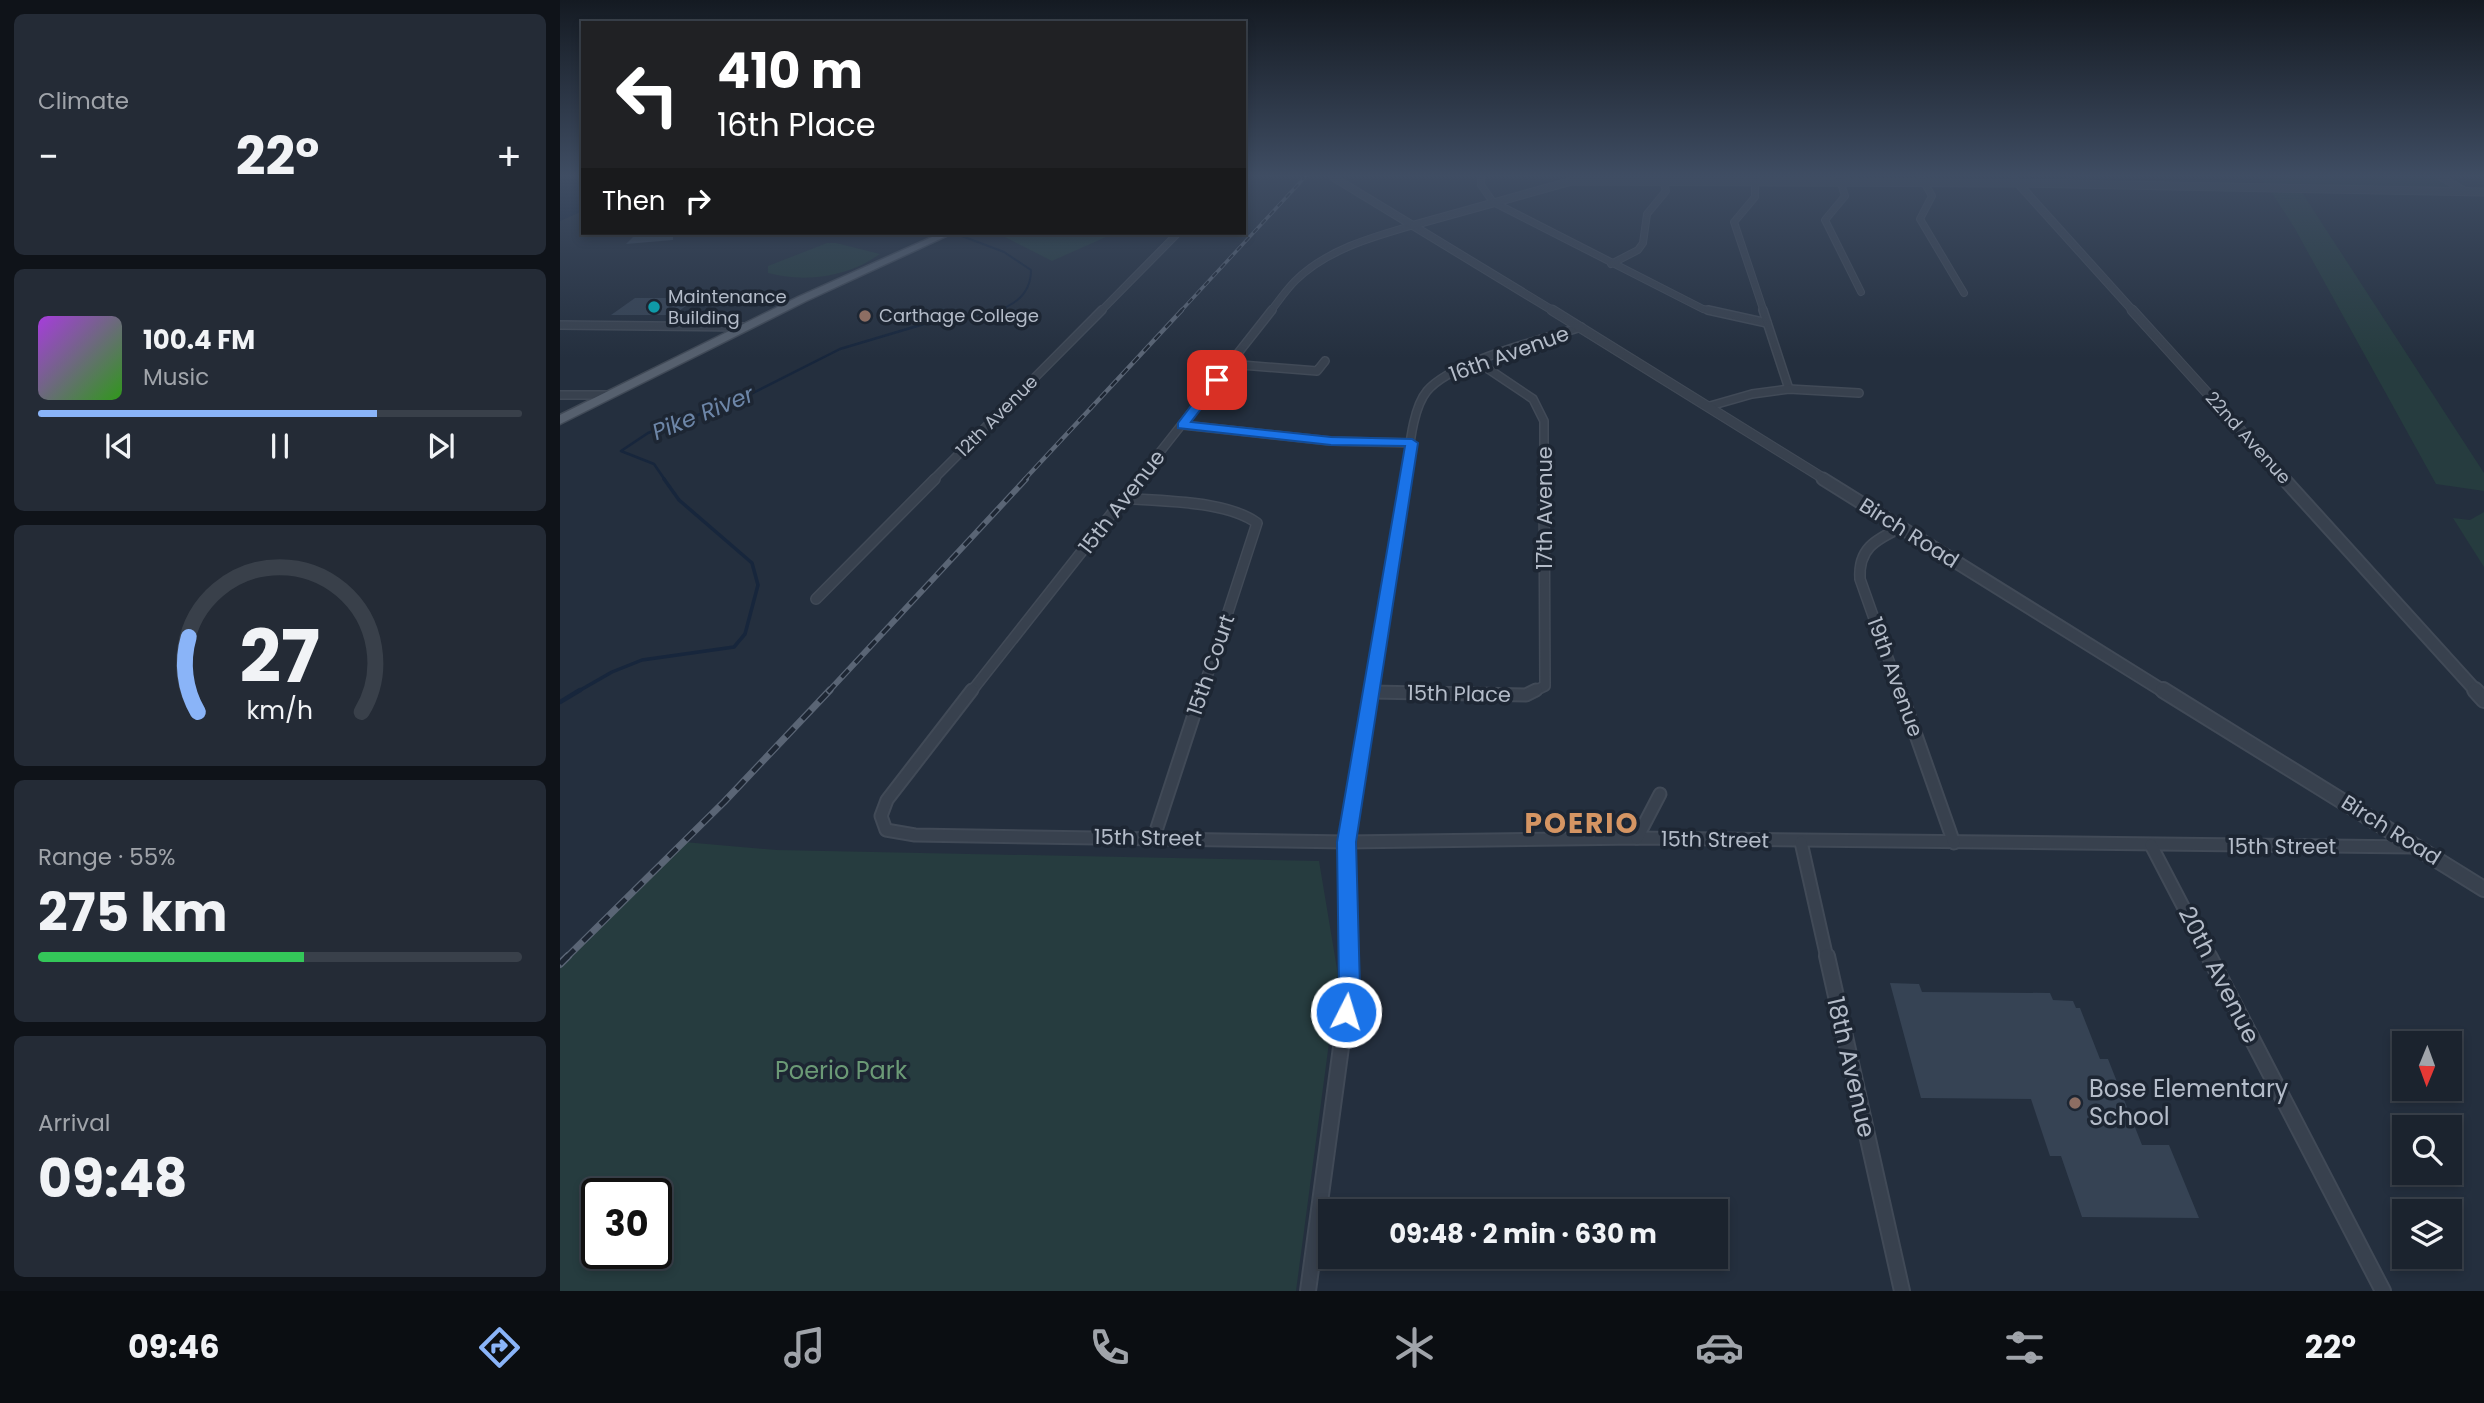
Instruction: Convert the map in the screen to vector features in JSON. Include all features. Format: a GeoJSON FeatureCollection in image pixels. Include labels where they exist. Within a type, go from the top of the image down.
{"type":"FeatureCollection","features":[{"type":"Feature","properties":{"kind":"main road"},"geometry":{"type":"LineString","coordinates":[[560,420],[745,327],[797,303],[822,296],[943,238]]}},
{"type":"Feature","properties":{"kind":"street","name":"12th Avenue"},"geometry":{"type":"LineString","coordinates":[[816,599],[1174,237]]}},
{"type":"Feature","properties":{"kind":"street","name":"15th Avenue"},"geometry":{"type":"LineString","coordinates":[[886,831],[880,818],[881,810],[890,795],[1229,364],[1302,275],[1324,259],[1373,237]]}},
{"type":"Feature","properties":{"kind":"street","name":"Birch Road"},"geometry":{"type":"LineString","coordinates":[[1434,237],[1710,406],[1900,528],[2484,889]]}},
{"type":"Feature","properties":{"kind":"street"},"geometry":{"type":"LineString","coordinates":[[1560,237],[1703,309],[1767,323]]}},
{"type":"Feature","properties":{"kind":"street"},"geometry":{"type":"LineString","coordinates":[[1611,264],[1632,255],[1643,243],[1644,237]]}},
{"type":"Feature","properties":{"kind":"street"},"geometry":{"type":"LineString","coordinates":[[1739,237],[1789,389]]}},
{"type":"Feature","properties":{"kind":"street"},"geometry":{"type":"LineString","coordinates":[[1834,237],[1861,292]]}},
{"type":"Feature","properties":{"kind":"street"},"geometry":{"type":"LineString","coordinates":[[1931,237],[1964,293]]}},
{"type":"Feature","properties":{"kind":"street","name":"22nd Avenue"},"geometry":{"type":"LineString","coordinates":[[2067,237],[2484,700]]}},
{"type":"Feature","properties":{"kind":"street"},"geometry":{"type":"LineString","coordinates":[[560,325],[745,327]]}},
{"type":"Feature","properties":{"kind":"street","name":"16th Avenue"},"geometry":{"type":"LineString","coordinates":[[1308,1291],[1349,988],[1346,842],[1412,443],[1422,401],[1428,390],[1440,380],[1478,362],[1581,327]]}},
{"type":"Feature","properties":{"kind":"street"},"geometry":{"type":"LineString","coordinates":[[1229,364],[1317,372],[1325,360]]}},
{"type":"Feature","properties":{"kind":"street","name":"17th Avenue"},"geometry":{"type":"LineString","coordinates":[[1478,362],[1533,399],[1544,421],[1545,686]]}},
{"type":"Feature","properties":{"kind":"street"},"geometry":{"type":"LineString","coordinates":[[1710,406],[1752,394],[1789,389],[1859,393]]}},
{"type":"Feature","properties":{"kind":"street"},"geometry":{"type":"LineString","coordinates":[[560,395],[608,395]]}},
{"type":"Feature","properties":{"kind":"street"},"geometry":{"type":"LineString","coordinates":[[1183,425],[1331,441],[1412,443]]}},
{"type":"Feature","properties":{"kind":"street","name":"15th Court"},"geometry":{"type":"LineString","coordinates":[[1124,498],[1228,510],[1253,518],[1257,523],[1154,837]]}},
{"type":"Feature","properties":{"kind":"street","name":"19th Avenue"},"geometry":{"type":"LineString","coordinates":[[1900,528],[1867,547],[1858,564],[1859,572],[1954,843]]}},
{"type":"Feature","properties":{"kind":"street","name":"15th Place"},"geometry":{"type":"LineString","coordinates":[[1372,692],[1526,695],[1545,686]]}},
{"type":"Feature","properties":{"kind":"street"},"geometry":{"type":"LineString","coordinates":[[1637,838],[1660,794]]}},
{"type":"Feature","properties":{"kind":"street","name":"15th Street"},"geometry":{"type":"LineString","coordinates":[[886,831],[928,835],[1346,842],[1637,838],[1801,842],[2419,847]]}},
{"type":"Feature","properties":{"kind":"street","name":"18th Avenue"},"geometry":{"type":"LineString","coordinates":[[1801,842],[1902,1291]]}},
{"type":"Feature","properties":{"kind":"street","name":"20th Avenue"},"geometry":{"type":"LineString","coordinates":[[2151,845],[2383,1291]]}},
{"type":"Feature","properties":{"kind":"green space"},"geometry":{"type":"Polygon","coordinates":[[[1005,237],[1105,237],[1052,261],[1005,237]]]}},
{"type":"Feature","properties":{"kind":"green space"},"geometry":{"type":"Polygon","coordinates":[[[2300,237],[2331,237],[2484,473],[2484,491],[2436,484],[2300,237]]]}},
{"type":"Feature","properties":{"kind":"green space"},"geometry":{"type":"Polygon","coordinates":[[[827,243],[880,254],[854,268],[826,276],[797,277],[768,273],[768,266],[827,243]]]}},
{"type":"Feature","properties":{"kind":"green space"},"geometry":{"type":"Polygon","coordinates":[[[2484,512],[2484,567],[2453,518],[2470,520],[2484,512]]]}},
{"type":"Feature","properties":{"kind":"green space","name":"Poerio Park"},"geometry":{"type":"Polygon","coordinates":[[[684,842],[777,850],[1319,861],[1338,975],[1296,1291],[560,1291],[560,964],[684,842]]]}},
{"type":"Feature","properties":{"kind":"building"},"geometry":{"type":"Polygon","coordinates":[[[633,237],[673,237],[673,240],[626,244],[633,237]]]}},
{"type":"Feature","properties":{"kind":"building","name":"Maintenance Building"},"geometry":{"type":"Polygon","coordinates":[[[635,298],[696,298],[674,315],[611,315],[635,298]]]}},
{"type":"Feature","properties":{"kind":"building","name":"Bose Elementary School"},"geometry":{"type":"Polygon","coordinates":[[[1890,983],[1919,984],[1922,992],[2050,993],[2053,1000],[2073,1001],[2076,1008],[2080,1008],[2100,1059],[2108,1059],[2142,1145],[2169,1145],[2199,1218],[2082,1217],[2061,1156],[2050,1156],[2031,1099],[1921,1098],[1890,983]]]}},
{"type":"Feature","properties":{"kind":"waterway","name":"Pike River"},"geometry":{"type":"LineString","coordinates":[[965,237],[1004,252],[1031,270],[1028,286],[1020,298],[996,311]]}},
{"type":"Feature","properties":{"kind":"waterway","name":"Pike River"},"geometry":{"type":"LineString","coordinates":[[665,480],[654,464],[621,451],[648,433],[737,401],[840,349],[934,321],[996,311]]}},
{"type":"Feature","properties":{"kind":"waterway","name":"Pike River"},"geometry":{"type":"LineString","coordinates":[[992,312],[996,311]]}},
{"type":"Feature","properties":{"kind":"waterway","name":"Pike River"},"geometry":{"type":"LineString","coordinates":[[577,692],[612,672],[642,660],[734,647],[745,634],[758,585],[752,563],[679,500],[664,479]]}},
{"type":"Feature","properties":{"kind":"waterway","name":"Pike River"},"geometry":{"type":"LineString","coordinates":[[560,702],[580,690]]}},
{"type":"Feature","properties":{"kind":"railway"},"geometry":{"type":"LineString","coordinates":[[1180,312],[1249,237]]}},
{"type":"Feature","properties":{"kind":"railway"},"geometry":{"type":"LineString","coordinates":[[1024,480],[1182,310]]}},
{"type":"Feature","properties":{"kind":"railway"},"geometry":{"type":"LineString","coordinates":[[828,692],[1026,479]]}},
{"type":"Feature","properties":{"kind":"railway"},"geometry":{"type":"LineString","coordinates":[[566,958],[724,802],[830,690]]}},
{"type":"Feature","properties":{"kind":"railway"},"geometry":{"type":"LineString","coordinates":[[560,964],[566,958]]}},
{"type":"Feature","properties":{"kind":"place","name":"Maintenance Building"},"geometry":{"type":"Point","coordinates":[654,307]}},
{"type":"Feature","properties":{"kind":"place","name":"Carthage College"},"geometry":{"type":"Point","coordinates":[865,316]}},
{"type":"Feature","properties":{"kind":"place","name":"Bose Elementary School"},"geometry":{"type":"Point","coordinates":[2075,1103]}},
{"type":"Feature","properties":{"kind":"district","name":"POERIO"},"geometry":{"type":"Point","coordinates":[1582,823]}},
{"type":"Feature","properties":{"kind":"route"},"geometry":{"type":"LineString","coordinates":[[1217,380],[1183,425],[1331,441],[1412,443],[1346,842],[1349,988],[1346,1012]]}}]}
